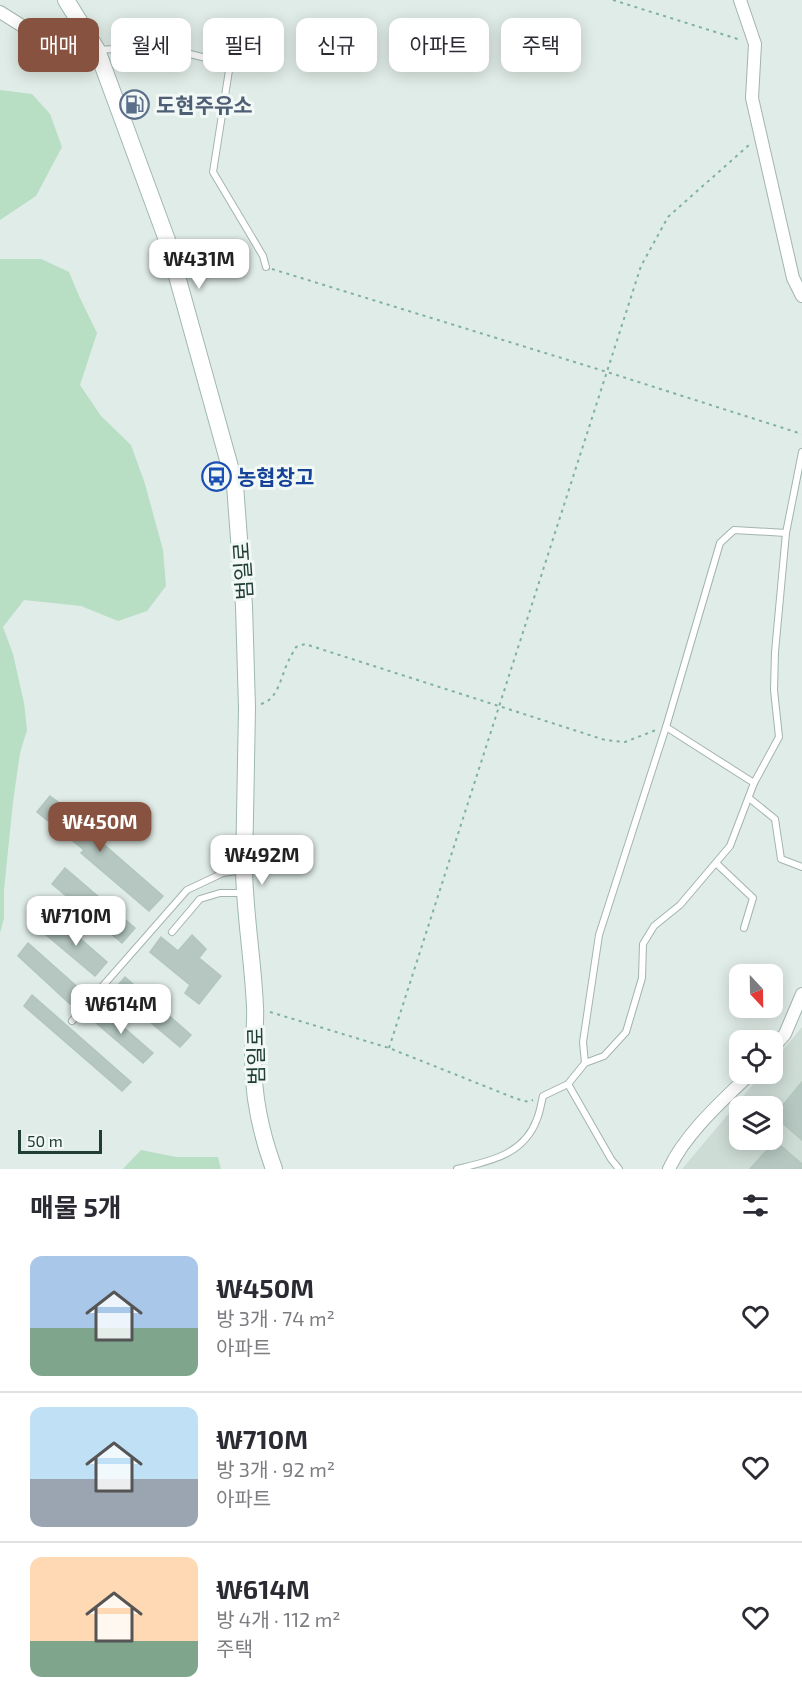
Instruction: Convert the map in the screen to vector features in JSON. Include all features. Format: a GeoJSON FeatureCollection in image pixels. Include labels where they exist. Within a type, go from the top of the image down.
{"type":"FeatureCollection","features":[{"type":"Feature","properties":{"kind":"street","name":"범일로"},"geometry":{"type":"LineString","coordinates":[[66,0],[77,18]]}},
{"type":"Feature","properties":{"kind":"street"},"geometry":{"type":"LineString","coordinates":[[740,0],[755,44],[752,98],[793,278],[802,296]]}},
{"type":"Feature","properties":{"kind":"street"},"geometry":{"type":"LineString","coordinates":[[0,12],[18,23]]}},
{"type":"Feature","properties":{"kind":"street","name":"범일로"},"geometry":{"type":"LineString","coordinates":[[99,55],[167,240],[235,485],[244,606],[247,708],[244,870],[255,1008],[253,1059],[261,1127],[274,1169]]}},
{"type":"Feature","properties":{"kind":"street"},"geometry":{"type":"LineString","coordinates":[[783,1036],[802,994]]}},
{"type":"Feature","properties":{"kind":"street"},"geometry":{"type":"LineString","coordinates":[[669,1169],[691,1136],[740,1084]]}},
{"type":"Feature","properties":{"kind":"lane"},"geometry":{"type":"LineString","coordinates":[[99,50],[133,48],[182,52],[230,64],[213,172],[263,256],[266,267]]}},
{"type":"Feature","properties":{"kind":"lane"},"geometry":{"type":"LineString","coordinates":[[457,1169],[494,1160],[513,1151],[525,1139],[537,1121],[543,1096],[568,1084],[585,1063],[604,1056],[626,1032],[642,978],[643,944],[654,926],[680,905],[730,846],[754,783],[779,737],[774,690],[776,652],[786,533],[802,452]]}},
{"type":"Feature","properties":{"kind":"lane"},"geometry":{"type":"LineString","coordinates":[[585,1063],[583,1042],[599,935],[666,727],[720,543],[734,530],[786,533]]}},
{"type":"Feature","properties":{"kind":"lane"},"geometry":{"type":"LineString","coordinates":[[666,727],[754,783]]}},
{"type":"Feature","properties":{"kind":"lane"},"geometry":{"type":"LineString","coordinates":[[749,798],[775,819],[781,859],[802,867]]}},
{"type":"Feature","properties":{"kind":"lane"},"geometry":{"type":"LineString","coordinates":[[716,863],[753,898],[744,928]]}},
{"type":"Feature","properties":{"kind":"lane"},"geometry":{"type":"LineString","coordinates":[[72,1021],[187,890],[223,873],[244,870]]}},
{"type":"Feature","properties":{"kind":"lane"},"geometry":{"type":"LineString","coordinates":[[172,932],[200,898],[220,893],[245,892]]}},
{"type":"Feature","properties":{"kind":"lane"},"geometry":{"type":"LineString","coordinates":[[568,1084],[610,1159],[619,1169]]}},
{"type":"Feature","properties":{"kind":"path"},"geometry":{"type":"LineString","coordinates":[[614,0],[755,44]]}},
{"type":"Feature","properties":{"kind":"path"},"geometry":{"type":"LineString","coordinates":[[389,1048],[641,266],[668,217],[760,135]]}},
{"type":"Feature","properties":{"kind":"path"},"geometry":{"type":"LineString","coordinates":[[266,267],[802,434]]}},
{"type":"Feature","properties":{"kind":"path"},"geometry":{"type":"LineString","coordinates":[[247,708],[267,702],[279,687],[296,647],[305,644],[605,740],[625,742],[666,727]]}},
{"type":"Feature","properties":{"kind":"path"},"geometry":{"type":"LineString","coordinates":[[255,1008],[389,1048],[517,1099],[529,1102],[543,1096]]}},
{"type":"Feature","properties":{"kind":"shaded area"},"geometry":{"type":"Polygon","coordinates":[[[802,1027],[802,1169],[682,1169],[729,1113],[729,1150],[783,1150],[783,1096],[743,1096],[754,1084],[783,1084],[783,1050],[802,1027]]]}},
{"type":"Feature","properties":{"kind":"green space"},"geometry":{"type":"Polygon","coordinates":[[[0,90],[32,94],[50,114],[62,147],[36,196],[0,220],[0,90]]]}},
{"type":"Feature","properties":{"kind":"green space"},"geometry":{"type":"Polygon","coordinates":[[[0,259],[41,259],[69,272],[97,333],[80,385],[101,416],[131,445],[145,484],[163,550],[166,586],[147,611],[118,621],[81,606],[24,600],[3,627],[13,654],[24,703],[27,730],[20,753],[13,802],[4,890],[4,918],[0,933],[0,259]]]}},
{"type":"Feature","properties":{"kind":"green space"},"geometry":{"type":"Polygon","coordinates":[[[141,1150],[176,1157],[218,1157],[221,1169],[123,1169],[141,1150]]]}},
{"type":"Feature","properties":{"kind":"building"},"geometry":{"type":"Polygon","coordinates":[[[50,796],[88,824],[85,828],[163,896],[149,911],[81,853],[84,850],[37,812],[50,796]]]}},
{"type":"Feature","properties":{"kind":"building"},"geometry":{"type":"Polygon","coordinates":[[[65,868],[135,928],[122,943],[52,884],[65,868]]]}},
{"type":"Feature","properties":{"kind":"building"},"geometry":{"type":"Polygon","coordinates":[[[58,919],[107,962],[95,976],[45,934],[58,919]]]}},
{"type":"Feature","properties":{"kind":"building"},"geometry":{"type":"Polygon","coordinates":[[[192,935],[206,949],[199,958],[221,976],[199,1004],[185,993],[190,985],[150,952],[161,937],[178,951],[192,935]]]}},
{"type":"Feature","properties":{"kind":"building"},"geometry":{"type":"Polygon","coordinates":[[[28,943],[82,991],[70,1004],[18,956],[28,943]]]}},
{"type":"Feature","properties":{"kind":"building"},"geometry":{"type":"Polygon","coordinates":[[[125,977],[191,1035],[180,1047],[113,991],[125,977]]]}},
{"type":"Feature","properties":{"kind":"building"},"geometry":{"type":"Polygon","coordinates":[[[32,995],[131,1082],[122,1091],[24,1006],[32,995]]]}},
{"type":"Feature","properties":{"kind":"building"},"geometry":{"type":"Polygon","coordinates":[[[99,1006],[153,1053],[143,1063],[89,1017],[99,1006]]]}},
{"type":"Feature","properties":{"kind":"building"},"geometry":{"type":"Polygon","coordinates":[[[802,1082],[802,1140],[783,1124],[783,1105],[802,1082]]]}},
{"type":"Feature","properties":{"kind":"building"},"geometry":{"type":"Polygon","coordinates":[[[783,1148],[802,1164],[802,1169],[750,1169],[767,1150],[783,1150],[783,1148]]]}},
{"type":"Feature","properties":{"kind":"place","name":"도현주유소"},"geometry":{"type":"Point","coordinates":[135,104]}},
{"type":"Feature","properties":{"kind":"place","name":"농협창고"},"geometry":{"type":"Point","coordinates":[216,476]}}]}
